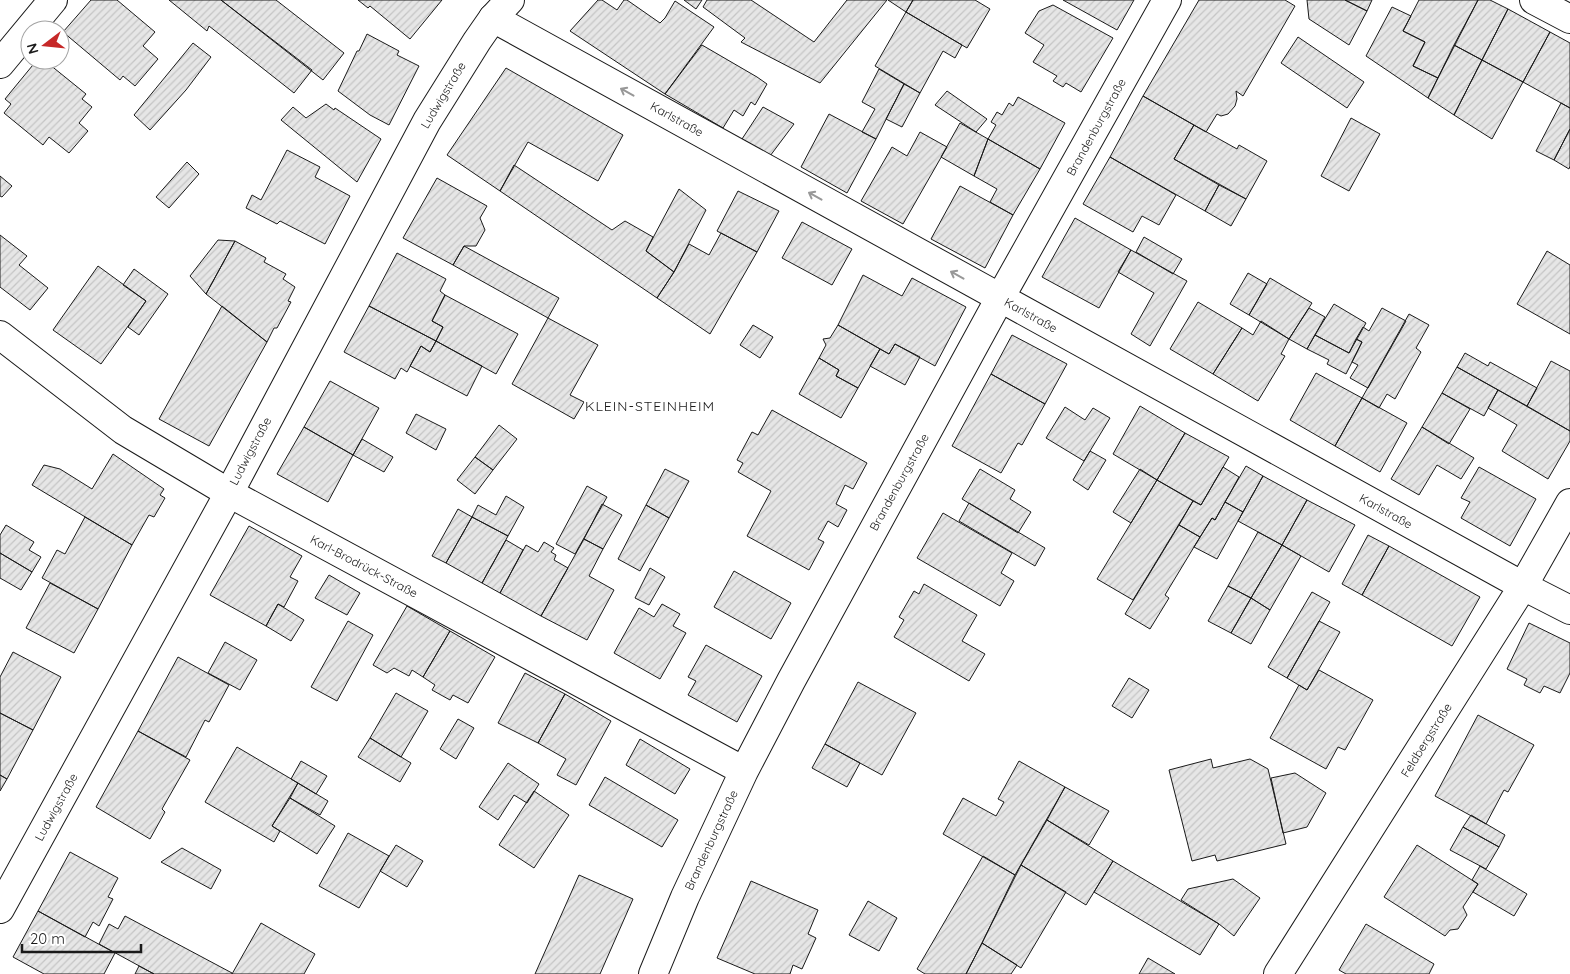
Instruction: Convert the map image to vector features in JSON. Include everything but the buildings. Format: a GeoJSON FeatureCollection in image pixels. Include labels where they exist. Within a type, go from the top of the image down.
{"type":"FeatureCollection","features":[{"type":"Feature","properties":{"kind":"street"},"geometry":{"type":"LineString","coordinates":[[0,64],[53,0]]}},
{"type":"Feature","properties":{"kind":"street","name":"Brandenburgstraße"},"geometry":{"type":"LineString","coordinates":[[653,974],[685,897],[744,770],[790,681],[1000,298],[1167,0]]}},
{"type":"Feature","properties":{"kind":"street"},"geometry":{"type":"LineString","coordinates":[[1534,0],[1570,19]]}},
{"type":"Feature","properties":{"kind":"street","name":"Karlstraße"},"geometry":{"type":"LineString","coordinates":[[502,9],[1000,298],[1523,586],[1570,610]]}},
{"type":"Feature","properties":{"kind":"street","name":"Ludwigstraße"},"geometry":{"type":"LineString","coordinates":[[0,909],[229,493],[427,121],[458,70],[502,9]]}},
{"type":"Feature","properties":{"kind":"street","name":"Karl-Brodrück-Straße"},"geometry":{"type":"LineString","coordinates":[[0,335],[123,430],[229,493],[744,770]]}},
{"type":"Feature","properties":{"kind":"street","name":"Feldbergstraße"},"geometry":{"type":"LineString","coordinates":[[1278,974],[1523,586],[1570,503]]}},
{"type":"Feature","properties":{"kind":"district","name":"KLEIN-STEINHEIM"},"geometry":{"type":"Point","coordinates":[650,406]}}]}
